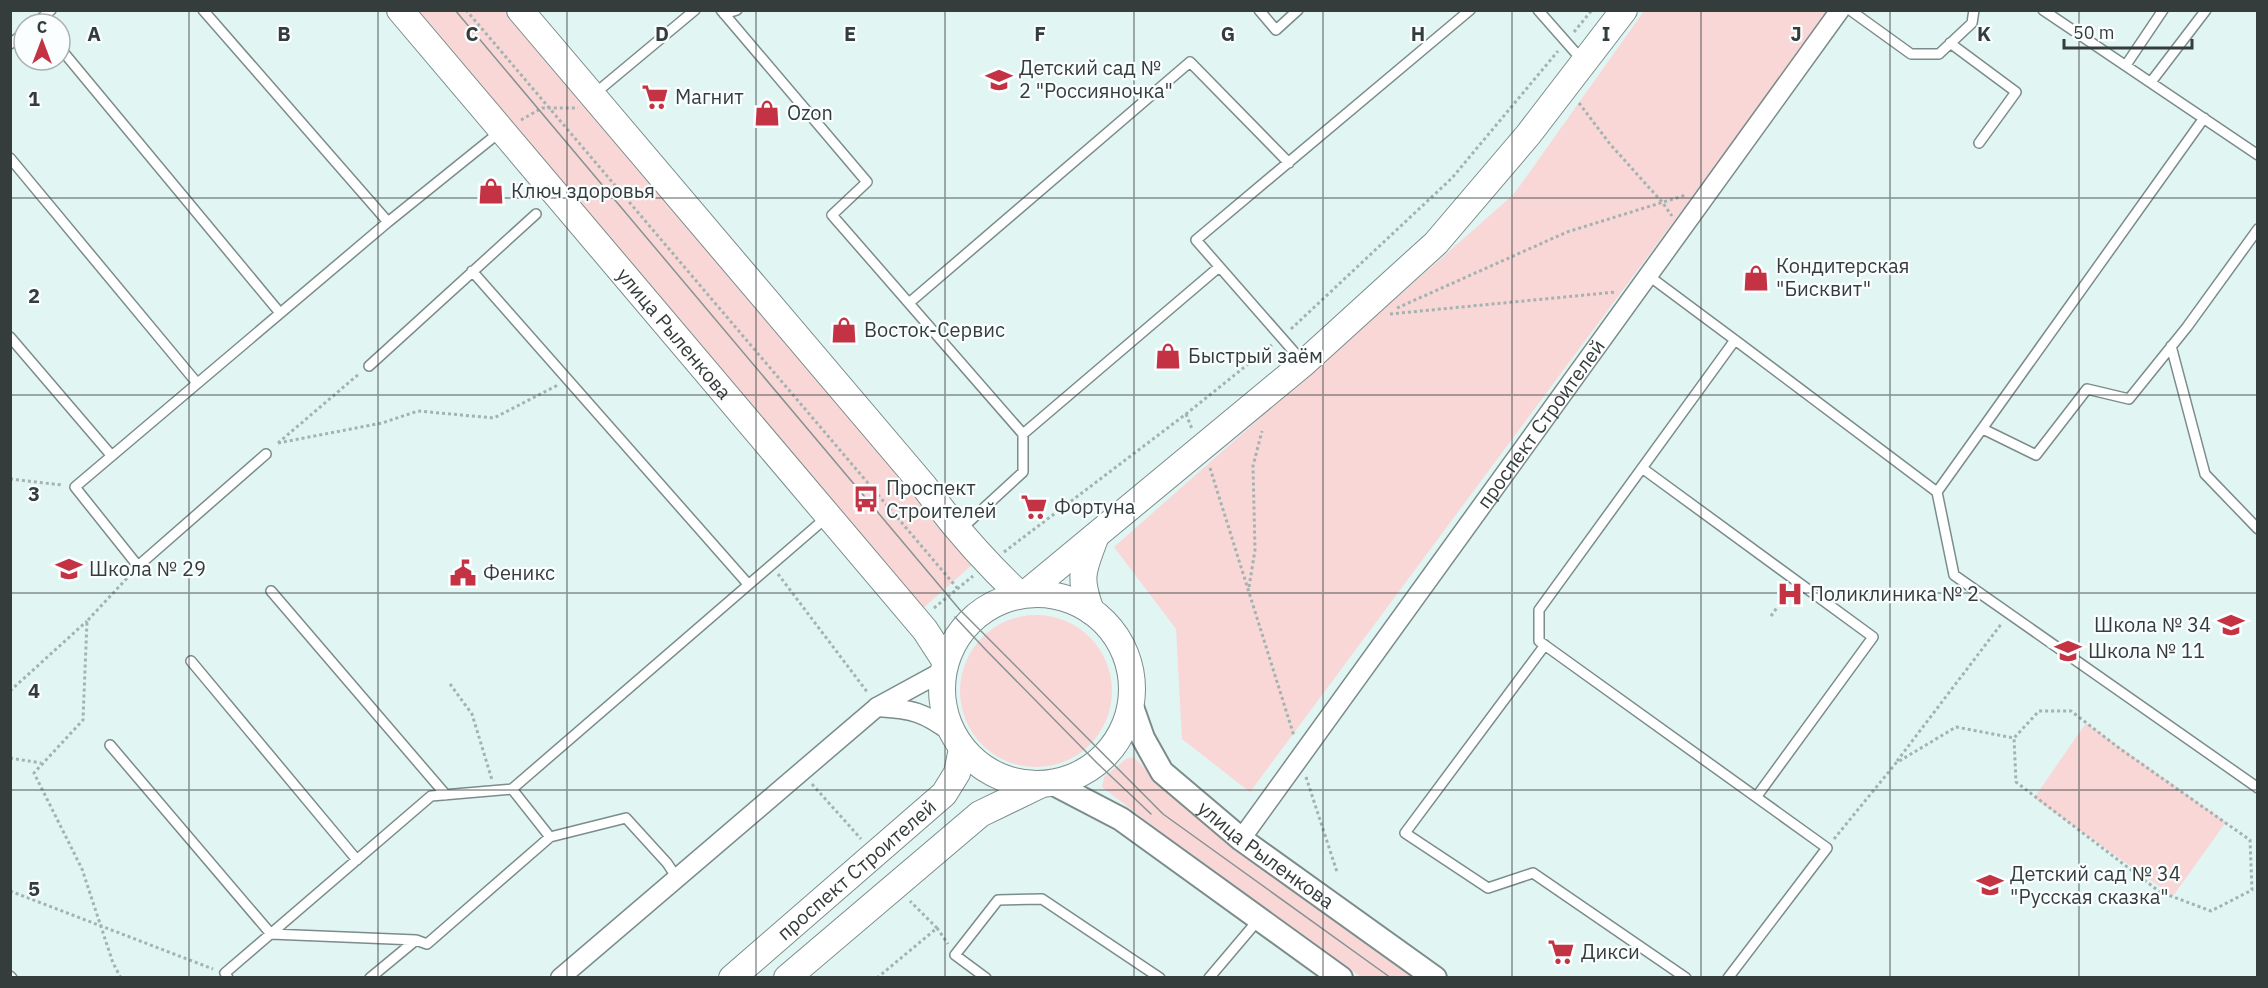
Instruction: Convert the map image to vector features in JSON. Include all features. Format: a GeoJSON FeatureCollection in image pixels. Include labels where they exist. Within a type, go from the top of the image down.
{"type":"FeatureCollection","features":[{"type":"Feature","properties":{"kind":"main road","name":"улица Рыленкова"},"geometry":{"type":"LineString","coordinates":[[400,10],[918,621],[944,666]]}},
{"type":"Feature","properties":{"kind":"main road"},"geometry":{"type":"LineString","coordinates":[[1022,595],[1304,363],[1436,243],[1528,135],[1624,10]]}},
{"type":"Feature","properties":{"kind":"main road"},"geometry":{"type":"LineString","coordinates":[[527,13],[597,101],[924,486],[958,532],[986,564],[1022,595]]}},
{"type":"Feature","properties":{"kind":"main road"},"geometry":{"type":"LineString","coordinates":[[1091,611],[1083,587],[1084,568],[1095,537]]}},
{"type":"Feature","properties":{"kind":"main road"},"geometry":{"type":"LineString","coordinates":[[1048,594],[1071,600],[1091,611],[1111,629],[1125,651],[1132,677],[1131,704],[1122,732],[1105,756],[1076,776],[1046,784],[1011,781],[984,769],[957,741],[944,713],[941,692],[944,666],[953,644],[970,621],[985,609],[1002,600],[1022,595],[1048,594]]}},
{"type":"Feature","properties":{"kind":"main road","name":"проспект Строителей"},"geometry":{"type":"LineString","coordinates":[[732,978],[944,794],[957,773],[957,741]]}},
{"type":"Feature","properties":{"kind":"main road","name":"проспект Строителей"},"geometry":{"type":"LineString","coordinates":[[787,978],[898,881],[980,814],[1046,784]]}},
{"type":"Feature","properties":{"kind":"street","name":"проспект Строителей"},"geometry":{"type":"LineString","coordinates":[[1241,839],[1840,10]]}},
{"type":"Feature","properties":{"kind":"street"},"geometry":{"type":"LineString","coordinates":[[560,978],[801,772],[873,701],[944,666]]}},
{"type":"Feature","properties":{"kind":"street"},"geometry":{"type":"LineString","coordinates":[[873,701],[909,709],[932,718],[957,741]]}},
{"type":"Feature","properties":{"kind":"street","name":"улица Рыленкова"},"geometry":{"type":"LineString","coordinates":[[1131,704],[1143,738],[1162,772],[1241,839],[1435,978]]}},
{"type":"Feature","properties":{"kind":"street"},"geometry":{"type":"LineString","coordinates":[[1046,784],[1121,819],[1341,978]]}},
{"type":"Feature","properties":{"kind":"lane"},"geometry":{"type":"LineString","coordinates":[[203,10],[388,222]]}},
{"type":"Feature","properties":{"kind":"lane"},"geometry":{"type":"LineString","coordinates":[[597,101],[695,10]]}},
{"type":"Feature","properties":{"kind":"lane"},"geometry":{"type":"LineString","coordinates":[[723,12],[737,10]]}},
{"type":"Feature","properties":{"kind":"lane"},"geometry":{"type":"LineString","coordinates":[[1259,10],[1276,30],[1298,10]]}},
{"type":"Feature","properties":{"kind":"lane"},"geometry":{"type":"LineString","coordinates":[[1304,363],[1196,240],[1470,10]]}},
{"type":"Feature","properties":{"kind":"lane"},"geometry":{"type":"LineString","coordinates":[[1538,10],[1584,63]]}},
{"type":"Feature","properties":{"kind":"lane"},"geometry":{"type":"LineString","coordinates":[[1850,10],[1911,54],[1939,54],[1972,22],[1974,10]]}},
{"type":"Feature","properties":{"kind":"lane"},"geometry":{"type":"LineString","coordinates":[[2043,10],[2258,155]]}},
{"type":"Feature","properties":{"kind":"lane"},"geometry":{"type":"LineString","coordinates":[[2126,65],[2163,10]]}},
{"type":"Feature","properties":{"kind":"lane"},"geometry":{"type":"LineString","coordinates":[[2151,82],[2206,10]]}},
{"type":"Feature","properties":{"kind":"lane"},"geometry":{"type":"LineString","coordinates":[[723,12],[867,182],[832,215],[1023,435],[1023,472],[958,532]]}},
{"type":"Feature","properties":{"kind":"lane"},"geometry":{"type":"LineString","coordinates":[[1950,43],[2016,92],[1979,143]]}},
{"type":"Feature","properties":{"kind":"lane"},"geometry":{"type":"LineString","coordinates":[[72,62],[280,313]]}},
{"type":"Feature","properties":{"kind":"lane"},"geometry":{"type":"LineString","coordinates":[[909,303],[1190,62],[1289,163]]}},
{"type":"Feature","properties":{"kind":"lane"},"geometry":{"type":"LineString","coordinates":[[1937,492],[2205,118]]}},
{"type":"Feature","properties":{"kind":"lane"},"geometry":{"type":"LineString","coordinates":[[266,454],[138,566],[75,487],[388,222],[501,131]]}},
{"type":"Feature","properties":{"kind":"lane"},"geometry":{"type":"LineString","coordinates":[[10,158],[197,383]]}},
{"type":"Feature","properties":{"kind":"lane"},"geometry":{"type":"LineString","coordinates":[[369,366],[536,214]]}},
{"type":"Feature","properties":{"kind":"lane"},"geometry":{"type":"LineString","coordinates":[[1983,429],[2036,455],[2087,389],[2128,399],[2171,346],[2258,229]]}},
{"type":"Feature","properties":{"kind":"lane"},"geometry":{"type":"LineString","coordinates":[[2248,243],[2258,250]]}},
{"type":"Feature","properties":{"kind":"lane"},"geometry":{"type":"LineString","coordinates":[[1023,435],[1219,267]]}},
{"type":"Feature","properties":{"kind":"lane"},"geometry":{"type":"LineString","coordinates":[[472,271],[748,584]]}},
{"type":"Feature","properties":{"kind":"lane"},"geometry":{"type":"LineString","coordinates":[[1649,276],[1937,492],[1954,575],[2258,788]]}},
{"type":"Feature","properties":{"kind":"lane"},"geometry":{"type":"LineString","coordinates":[[10,337],[111,455]]}},
{"type":"Feature","properties":{"kind":"lane"},"geometry":{"type":"LineString","coordinates":[[1728,978],[1827,848],[1539,641],[1539,610],[1735,340]]}},
{"type":"Feature","properties":{"kind":"lane"},"geometry":{"type":"LineString","coordinates":[[2171,346],[2205,474],[2258,529]]}},
{"type":"Feature","properties":{"kind":"lane"},"geometry":{"type":"LineString","coordinates":[[1642,468],[1874,637],[1757,796]]}},
{"type":"Feature","properties":{"kind":"lane"},"geometry":{"type":"LineString","coordinates":[[228,978],[225,973],[431,796],[512,789],[829,516]]}},
{"type":"Feature","properties":{"kind":"lane"},"geometry":{"type":"LineString","coordinates":[[271,591],[446,795]]}},
{"type":"Feature","properties":{"kind":"lane"},"geometry":{"type":"LineString","coordinates":[[1545,645],[1405,833],[1488,888],[1533,873],[1686,978]]}},
{"type":"Feature","properties":{"kind":"lane"},"geometry":{"type":"LineString","coordinates":[[191,661],[357,860]]}},
{"type":"Feature","properties":{"kind":"lane"},"geometry":{"type":"LineString","coordinates":[[110,745],[271,934],[416,940],[427,944],[550,837],[626,818],[667,863],[677,878]]}},
{"type":"Feature","properties":{"kind":"lane"},"geometry":{"type":"LineString","coordinates":[[512,789],[550,837]]}},
{"type":"Feature","properties":{"kind":"lane"},"geometry":{"type":"LineString","coordinates":[[986,978],[955,955],[998,900],[1042,899],[1160,978]]}},
{"type":"Feature","properties":{"kind":"lane"},"geometry":{"type":"LineString","coordinates":[[1209,978],[1259,919]]}},
{"type":"Feature","properties":{"kind":"lane"},"geometry":{"type":"LineString","coordinates":[[370,978],[416,940]]}},
{"type":"Feature","properties":{"kind":"path"},"geometry":{"type":"LineString","coordinates":[[466,10],[958,589]]}},
{"type":"Feature","properties":{"kind":"path"},"geometry":{"type":"LineString","coordinates":[[918,621],[986,564],[1186,414],[1281,338],[1452,178],[1592,10]]}},
{"type":"Feature","properties":{"kind":"path"},"geometry":{"type":"LineString","coordinates":[[1575,98],[1610,144],[1683,227]]}},
{"type":"Feature","properties":{"kind":"path"},"geometry":{"type":"LineString","coordinates":[[501,131],[542,108],[599,109],[597,101]]}},
{"type":"Feature","properties":{"kind":"path"},"geometry":{"type":"LineString","coordinates":[[1636,292],[1623,291],[1382,315],[1567,232],[1711,189]]}},
{"type":"Feature","properties":{"kind":"path"},"geometry":{"type":"LineString","coordinates":[[266,454],[369,366]]}},
{"type":"Feature","properties":{"kind":"path"},"geometry":{"type":"LineString","coordinates":[[278,443],[382,423],[418,411],[494,418],[568,379]]}},
{"type":"Feature","properties":{"kind":"path"},"geometry":{"type":"LineString","coordinates":[[1186,414],[1212,472],[1338,872]]}},
{"type":"Feature","properties":{"kind":"path"},"geometry":{"type":"LineString","coordinates":[[1248,589],[1255,550],[1253,466],[1262,431]]}},
{"type":"Feature","properties":{"kind":"path"},"geometry":{"type":"LineString","coordinates":[[10,479],[75,487]]}},
{"type":"Feature","properties":{"kind":"path"},"geometry":{"type":"LineString","coordinates":[[10,691],[87,621],[148,557]]}},
{"type":"Feature","properties":{"kind":"path"},"geometry":{"type":"LineString","coordinates":[[770,565],[873,701]]}},
{"type":"Feature","properties":{"kind":"path"},"geometry":{"type":"LineString","coordinates":[[1771,616],[1797,581]]}},
{"type":"Feature","properties":{"kind":"path"},"geometry":{"type":"LineString","coordinates":[[1827,848],[1896,763],[2009,614]]}},
{"type":"Feature","properties":{"kind":"path"},"geometry":{"type":"LineString","coordinates":[[87,621],[82,720],[34,773],[82,869],[113,963],[121,978]]}},
{"type":"Feature","properties":{"kind":"path"},"geometry":{"type":"LineString","coordinates":[[450,684],[472,714],[495,790]]}},
{"type":"Feature","properties":{"kind":"path"},"geometry":{"type":"LineString","coordinates":[[2039,711],[2071,711],[2119,748],[2250,840],[2252,890],[2211,911],[2160,892],[2016,782],[2014,738],[2039,711]]}},
{"type":"Feature","properties":{"kind":"path"},"geometry":{"type":"LineString","coordinates":[[1896,763],[1956,727],[2014,738]]}},
{"type":"Feature","properties":{"kind":"path"},"geometry":{"type":"LineString","coordinates":[[10,758],[42,764]]}},
{"type":"Feature","properties":{"kind":"path"},"geometry":{"type":"LineString","coordinates":[[801,772],[875,854]]}},
{"type":"Feature","properties":{"kind":"path"},"geometry":{"type":"LineString","coordinates":[[898,881],[906,896],[938,928],[955,955]]}},
{"type":"Feature","properties":{"kind":"path"},"geometry":{"type":"LineString","coordinates":[[10,891],[218,971]]}},
{"type":"Feature","properties":{"kind":"path"},"geometry":{"type":"LineString","coordinates":[[876,978],[938,928]]}},
{"type":"Feature","properties":{"kind":"shaded area"},"geometry":{"type":"Polygon","coordinates":[[[416,11],[504,11],[974,563],[921,610],[416,11]]]}},
{"type":"Feature","properties":{"kind":"shaded area"},"geometry":{"type":"Polygon","coordinates":[[[1644,11],[1830,11],[1250,792],[1182,739],[1176,629],[1114,547],[1514,194],[1644,11]]]}},
{"type":"Feature","properties":{"kind":"shaded area"},"geometry":{"type":"Polygon","coordinates":[[[1036,615],[1065,620],[1090,637],[1107,662],[1112,691],[1107,720],[1090,745],[1065,762],[1036,767],[1007,762],[982,745],[965,720],[960,691],[965,662],[982,637],[1007,620],[1036,615]]]}},
{"type":"Feature","properties":{"kind":"shaded area"},"geometry":{"type":"Polygon","coordinates":[[[2086,723],[2226,822],[2173,896],[2034,798],[2086,723]]]}},
{"type":"Feature","properties":{"kind":"shaded area"},"geometry":{"type":"Polygon","coordinates":[[[1134,757],[1153,777],[1431,977],[1361,977],[1149,823],[1102,787],[1104,777],[1126,759],[1134,757]]]}},
{"type":"Feature","properties":{"kind":"tram line"},"geometry":{"type":"LineString","coordinates":[[455,10],[960,610],[1163,814],[1391,978]]}},
{"type":"Feature","properties":{"kind":"tram line"},"geometry":{"type":"LineString","coordinates":[[955,617],[1097,763],[1151,814]]}},
{"type":"Feature","properties":{"kind":"place","name":"Детский сад № 2 \"Россияночка\""},"geometry":{"type":"Point","coordinates":[999,80]}},
{"type":"Feature","properties":{"kind":"place","name":"Магнит"},"geometry":{"type":"Point","coordinates":[655,97]}},
{"type":"Feature","properties":{"kind":"place","name":"Ozon"},"geometry":{"type":"Point","coordinates":[767,113]}},
{"type":"Feature","properties":{"kind":"place","name":"Ключ здоровья"},"geometry":{"type":"Point","coordinates":[491,191]}},
{"type":"Feature","properties":{"kind":"place","name":"Кондитерская \"Бисквит\""},"geometry":{"type":"Point","coordinates":[1756,278]}},
{"type":"Feature","properties":{"kind":"place","name":"Восток-Сервис"},"geometry":{"type":"Point","coordinates":[844,330]}},
{"type":"Feature","properties":{"kind":"place","name":"Быстрый заём"},"geometry":{"type":"Point","coordinates":[1168,356]}},
{"type":"Feature","properties":{"kind":"place","name":"Проспект Строителей"},"geometry":{"type":"Point","coordinates":[866,499]}},
{"type":"Feature","properties":{"kind":"place","name":"Фортуна"},"geometry":{"type":"Point","coordinates":[1034,507]}},
{"type":"Feature","properties":{"kind":"place","name":"Школа № 29"},"geometry":{"type":"Point","coordinates":[69,569]}},
{"type":"Feature","properties":{"kind":"place","name":"Феникс"},"geometry":{"type":"Point","coordinates":[463,573]}},
{"type":"Feature","properties":{"kind":"place","name":"Поликлиника № 2"},"geometry":{"type":"Point","coordinates":[1790,594]}},
{"type":"Feature","properties":{"kind":"place","name":"Школа № 34"},"geometry":{"type":"Point","coordinates":[2231,625]}},
{"type":"Feature","properties":{"kind":"place","name":"Школа № 11"},"geometry":{"type":"Point","coordinates":[2068,651]}},
{"type":"Feature","properties":{"kind":"place","name":"Детский сад № 34 \"Русская сказка\""},"geometry":{"type":"Point","coordinates":[1990,885]}},
{"type":"Feature","properties":{"kind":"place","name":"Дикси"},"geometry":{"type":"Point","coordinates":[1561,952]}}]}
